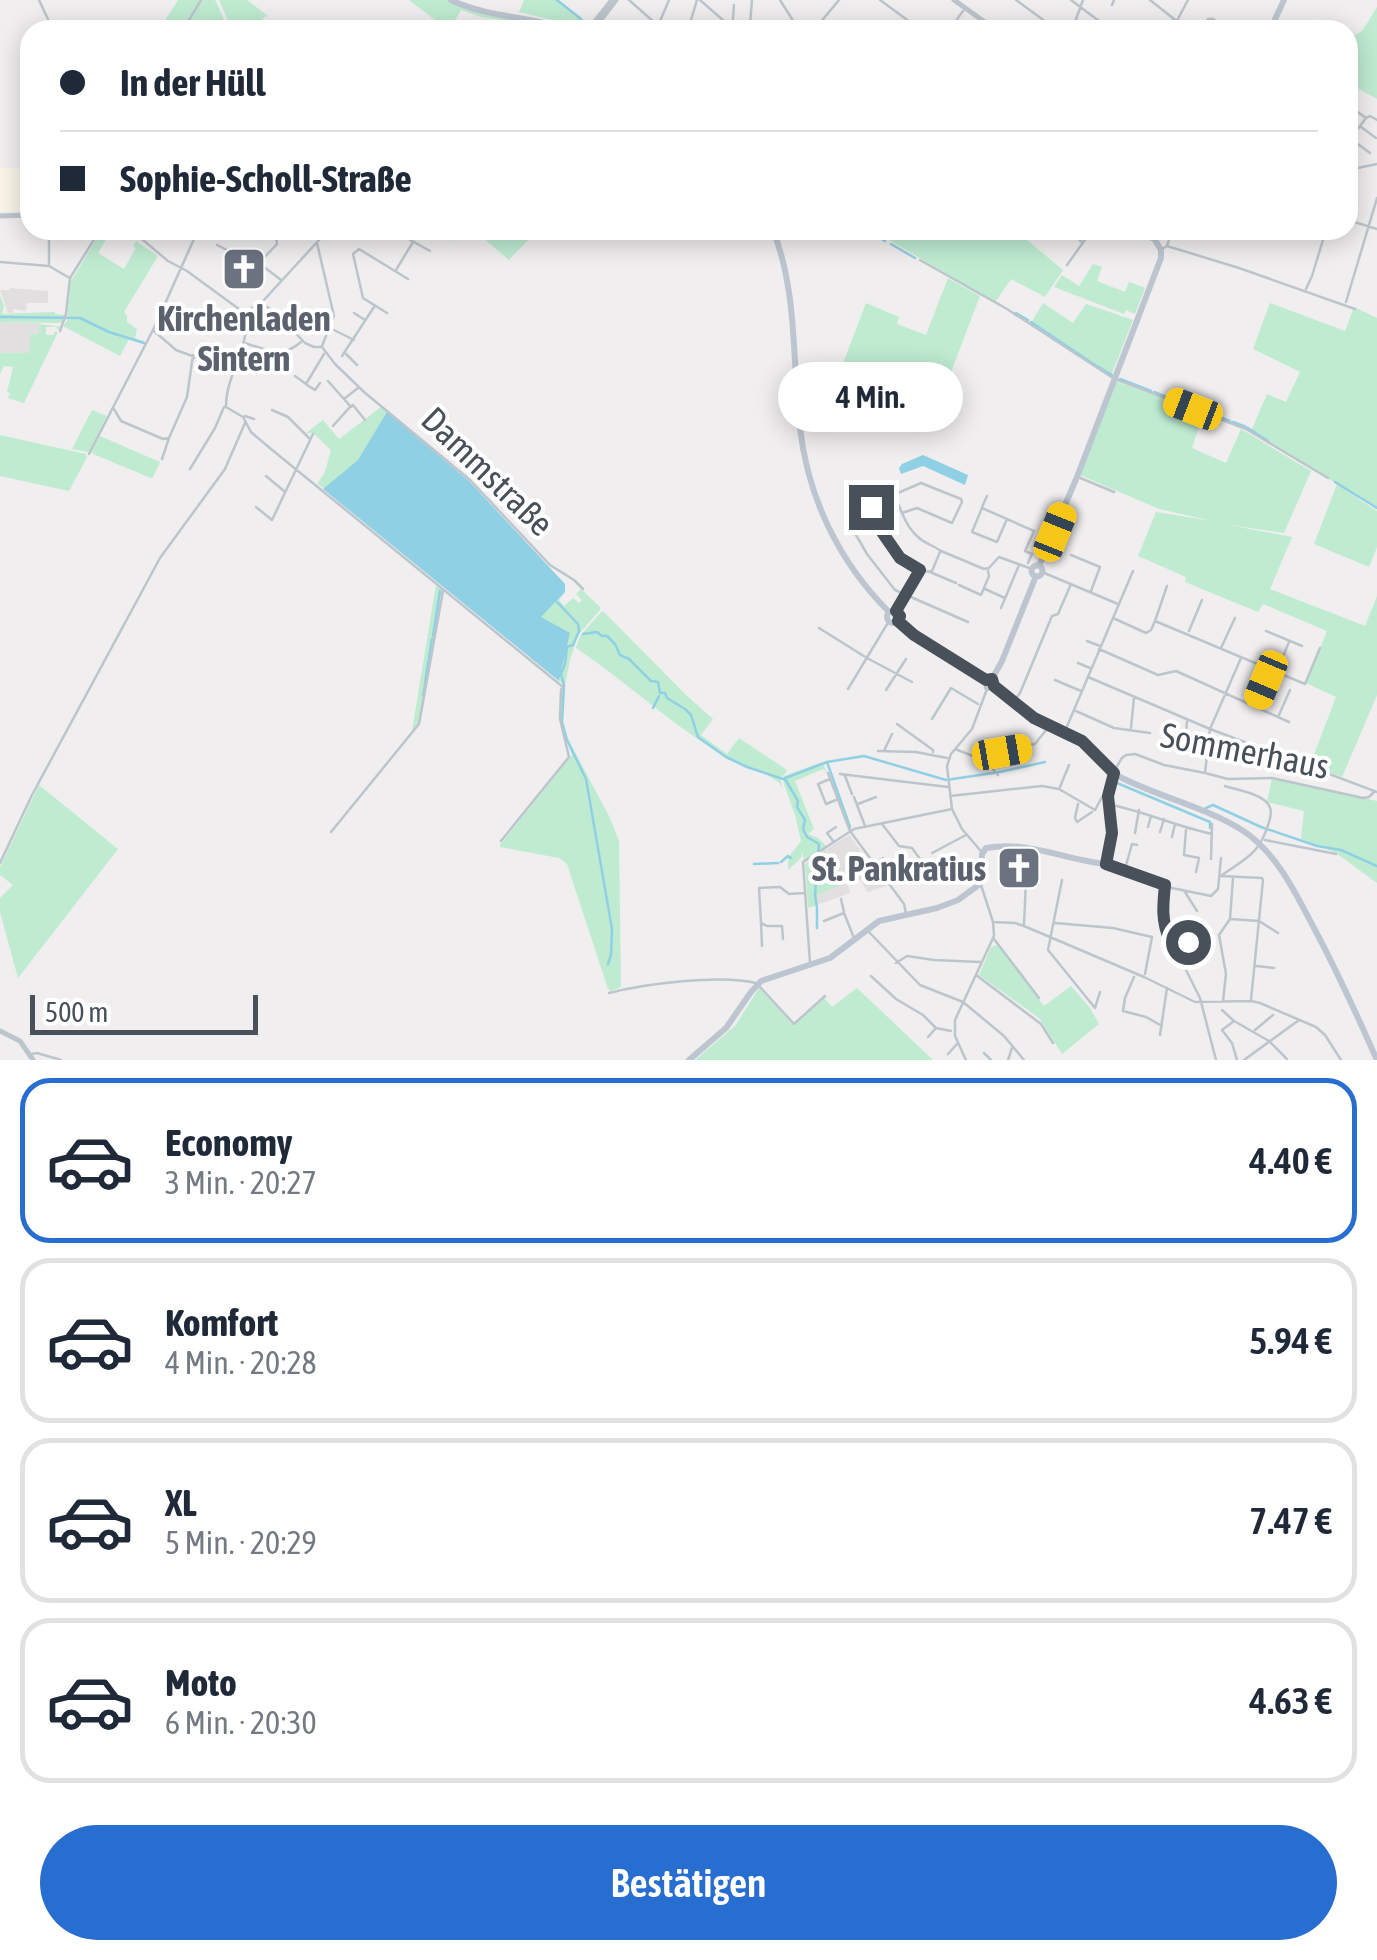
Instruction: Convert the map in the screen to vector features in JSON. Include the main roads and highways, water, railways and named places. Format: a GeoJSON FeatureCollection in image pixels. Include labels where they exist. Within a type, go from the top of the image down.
{"type":"FeatureCollection","features":[{"type":"Feature","properties":{"kind":"main road"},"geometry":{"type":"LineString","coordinates":[[450,0],[493,14],[534,20]]}},
{"type":"Feature","properties":{"kind":"main road"},"geometry":{"type":"LineString","coordinates":[[776,240],[790,296],[800,429],[809,478],[834,538],[856,575],[914,635],[990,683],[1034,718],[1082,741],[1114,773],[1264,840],[1340,978],[1377,1060]]}},
{"type":"Feature","properties":{"kind":"main road"},"geometry":{"type":"LineString","coordinates":[[990,683],[1162,258],[1164,248],[1155,240]]}},
{"type":"Feature","properties":{"kind":"main road"},"geometry":{"type":"LineString","coordinates":[[689,1060],[726,1028],[758,985],[836,955],[879,921],[958,900],[980,884],[979,850],[1040,850],[1106,864],[1112,833],[1109,800],[1114,773]]}},
{"type":"Feature","properties":{"kind":"water"},"geometry":{"type":"Polygon","coordinates":[[[387,412],[469,481],[565,584],[565,592],[541,617],[570,633],[559,681],[323,489],[358,460],[387,412]]]}},
{"type":"Feature","properties":{"kind":"water"},"geometry":{"type":"Polygon","coordinates":[[[923,455],[968,475],[965,485],[923,466],[901,474],[902,464],[923,455]]]}},
{"type":"Feature","properties":{"kind":"waterway"},"geometry":{"type":"LineString","coordinates":[[557,0],[581,19]]}},
{"type":"Feature","properties":{"kind":"waterway"},"geometry":{"type":"LineString","coordinates":[[891,244],[915,258]]}},
{"type":"Feature","properties":{"kind":"waterway"},"geometry":{"type":"LineString","coordinates":[[1016,313],[1028,320]]}},
{"type":"Feature","properties":{"kind":"waterway"},"geometry":{"type":"LineString","coordinates":[[0,317],[80,318],[144,343]]}},
{"type":"Feature","properties":{"kind":"waterway"},"geometry":{"type":"LineString","coordinates":[[1031,322],[1095,365]]}},
{"type":"Feature","properties":{"kind":"waterway"},"geometry":{"type":"LineString","coordinates":[[1097,366],[1112,375]]}},
{"type":"Feature","properties":{"kind":"waterway"},"geometry":{"type":"LineString","coordinates":[[1120,379],[1151,391]]}},
{"type":"Feature","properties":{"kind":"waterway"},"geometry":{"type":"LineString","coordinates":[[1154,392],[1167,397]]}},
{"type":"Feature","properties":{"kind":"waterway"},"geometry":{"type":"LineString","coordinates":[[1169,398],[1189,405]]}},
{"type":"Feature","properties":{"kind":"waterway"},"geometry":{"type":"LineString","coordinates":[[1192,406],[1220,417]]}},
{"type":"Feature","properties":{"kind":"waterway"},"geometry":{"type":"LineString","coordinates":[[1222,418],[1230,421]]}},
{"type":"Feature","properties":{"kind":"waterway"},"geometry":{"type":"LineString","coordinates":[[1233,422],[1246,427]]}},
{"type":"Feature","properties":{"kind":"waterway"},"geometry":{"type":"LineString","coordinates":[[1248,428],[1268,441]]}},
{"type":"Feature","properties":{"kind":"waterway"},"geometry":{"type":"LineString","coordinates":[[1335,482],[1359,497]]}},
{"type":"Feature","properties":{"kind":"waterway"},"geometry":{"type":"LineString","coordinates":[[1361,498],[1377,508]]}},
{"type":"Feature","properties":{"kind":"waterway"},"geometry":{"type":"LineString","coordinates":[[433,636],[440,591]]}},
{"type":"Feature","properties":{"kind":"waterway"},"geometry":{"type":"LineString","coordinates":[[557,602],[579,630]]}},
{"type":"Feature","properties":{"kind":"waterway"},"geometry":{"type":"LineString","coordinates":[[579,631],[573,645],[567,647],[561,674],[562,722],[586,779],[612,929],[608,964]]}},
{"type":"Feature","properties":{"kind":"waterway"},"geometry":{"type":"LineString","coordinates":[[583,634],[597,632],[607,636],[620,655],[651,681],[658,682],[660,693],[691,715],[698,737],[726,757],[783,779],[827,762],[864,756],[946,780],[1045,762]]}},
{"type":"Feature","properties":{"kind":"waterway"},"geometry":{"type":"LineString","coordinates":[[425,683],[432,639]]}},
{"type":"Feature","properties":{"kind":"waterway"},"geometry":{"type":"LineString","coordinates":[[423,695],[425,686]]}},
{"type":"Feature","properties":{"kind":"waterway"},"geometry":{"type":"LineString","coordinates":[[653,708],[659,696]]}},
{"type":"Feature","properties":{"kind":"waterway"},"geometry":{"type":"LineString","coordinates":[[827,762],[850,827]]}},
{"type":"Feature","properties":{"kind":"waterway"},"geometry":{"type":"LineString","coordinates":[[785,779],[798,801],[807,837],[819,844],[817,928]]}},
{"type":"Feature","properties":{"kind":"waterway"},"geometry":{"type":"LineString","coordinates":[[1117,783],[1210,822],[1210,828]]}},
{"type":"Feature","properties":{"kind":"waterway"},"geometry":{"type":"LineString","coordinates":[[1206,808],[1213,805],[1261,827],[1341,850],[1377,866]]}},
{"type":"Feature","properties":{"kind":"waterway"},"geometry":{"type":"LineString","coordinates":[[781,862],[791,858]]}},
{"type":"Feature","properties":{"kind":"waterway"},"geometry":{"type":"LineString","coordinates":[[754,864],[778,863]]}},
{"type":"Feature","properties":{"kind":"place","name":"Kirchenladen Sintern"},"geometry":{"type":"Point","coordinates":[244,269]}},
{"type":"Feature","properties":{"kind":"place","name":"St. Pankratius"},"geometry":{"type":"Point","coordinates":[1019,868]}}]}
